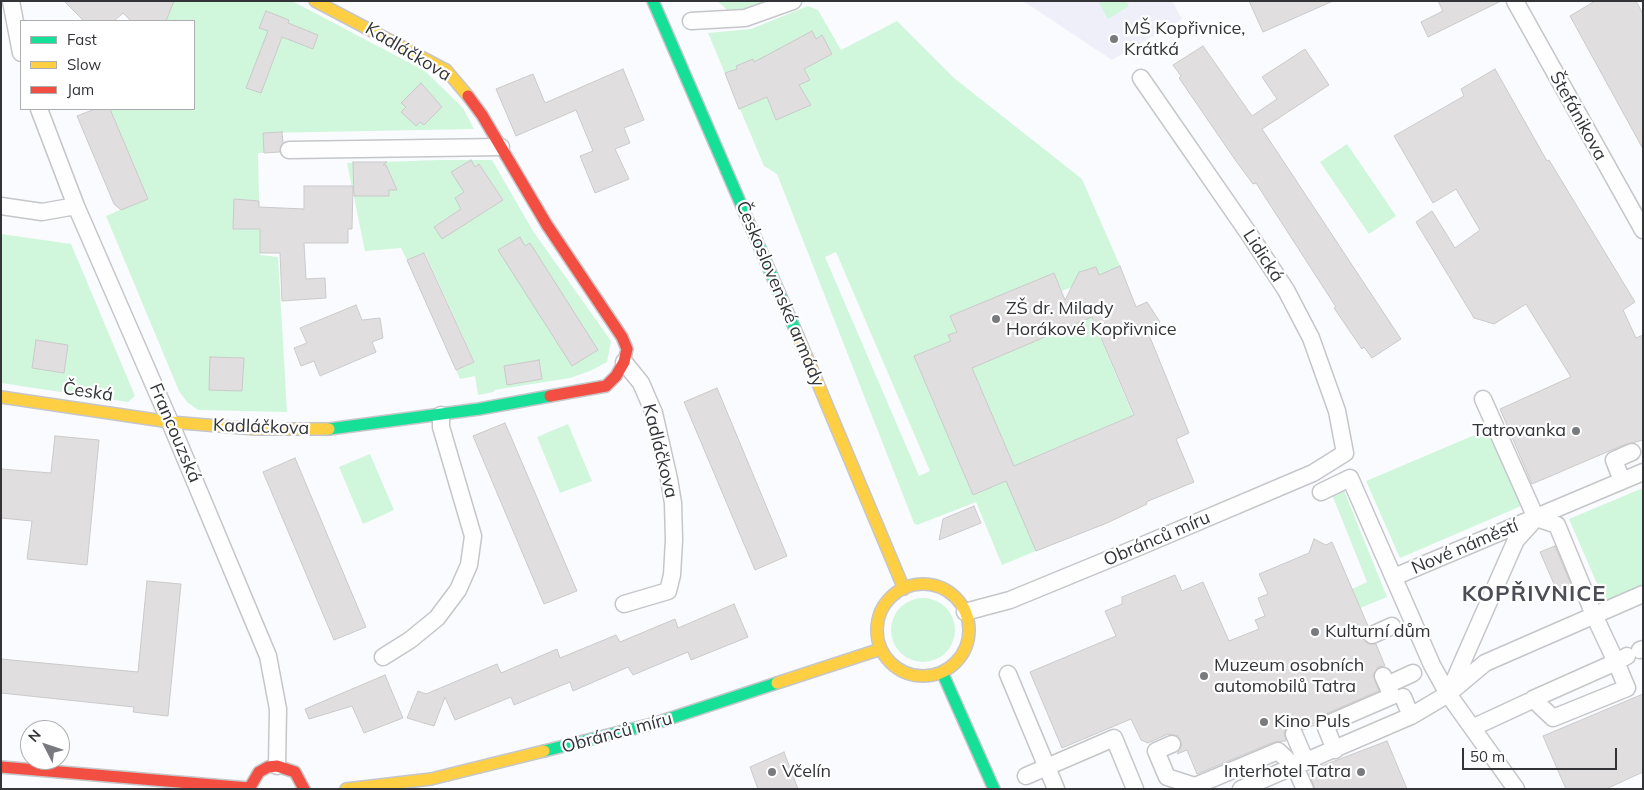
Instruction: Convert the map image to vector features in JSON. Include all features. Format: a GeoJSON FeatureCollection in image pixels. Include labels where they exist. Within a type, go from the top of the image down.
{"type":"FeatureCollection","features":[{"type":"Feature","properties":{"kind":"main road","name":"Kadláčkova"},"geometry":{"type":"LineString","coordinates":[[170,422],[254,429],[341,429],[441,415],[606,386],[616,376],[624,362],[627,349],[622,337],[547,226],[501,147],[470,99],[446,70],[380,33],[315,1]]}},
{"type":"Feature","properties":{"kind":"main road","name":"Československé armády"},"geometry":{"type":"LineString","coordinates":[[653,1],[754,232],[904,589]]}},
{"type":"Feature","properties":{"kind":"main road","name":"Česká"},"geometry":{"type":"LineString","coordinates":[[1,397],[170,422]]}},
{"type":"Feature","properties":{"kind":"main road"},"geometry":{"type":"LineString","coordinates":[[922,585],[939,588],[954,597],[965,612],[969,629],[966,647],[956,662],[942,672],[924,676],[906,673],[891,664],[881,650],[877,632],[880,614],[890,599],[904,589],[922,585]]}},
{"type":"Feature","properties":{"kind":"main road","name":"Obránců míru"},"geometry":{"type":"LineString","coordinates":[[346,789],[432,779],[656,723],[881,650]]}},
{"type":"Feature","properties":{"kind":"main road"},"geometry":{"type":"LineString","coordinates":[[942,672],[994,789]]}},
{"type":"Feature","properties":{"kind":"main road"},"geometry":{"type":"LineString","coordinates":[[1,767],[249,789],[259,772],[268,767],[277,766],[295,772],[304,789]]}},
{"type":"Feature","properties":{"kind":"street"},"geometry":{"type":"LineString","coordinates":[[11,1],[20,48]]}},
{"type":"Feature","properties":{"kind":"street"},"geometry":{"type":"LineString","coordinates":[[691,21],[745,18],[794,1]]}},
{"type":"Feature","properties":{"kind":"street","name":"Štefánikova"},"geometry":{"type":"LineString","coordinates":[[1515,1],[1643,230]]}},
{"type":"Feature","properties":{"kind":"street","name":"Lidická"},"geometry":{"type":"LineString","coordinates":[[1141,78],[1286,290],[1312,338],[1337,411],[1345,453]]}},
{"type":"Feature","properties":{"kind":"street","name":"Francouzská"},"geometry":{"type":"LineString","coordinates":[[39,110],[76,206],[170,422],[268,656],[278,709],[277,766]]}},
{"type":"Feature","properties":{"kind":"street"},"geometry":{"type":"LineString","coordinates":[[289,150],[501,147]]}},
{"type":"Feature","properties":{"kind":"street"},"geometry":{"type":"LineString","coordinates":[[1,206],[42,212],[76,206]]}},
{"type":"Feature","properties":{"kind":"street","name":"Kadláčkova"},"geometry":{"type":"LineString","coordinates":[[624,362],[641,383],[654,414],[673,503],[674,540],[672,575],[668,590],[624,604]]}},
{"type":"Feature","properties":{"kind":"street","name":"Nové náměstí"},"geometry":{"type":"LineString","coordinates":[[1483,399],[1536,518],[1557,525],[1594,614],[1631,655],[1627,688],[1554,718],[1533,699],[1631,655]]}},
{"type":"Feature","properties":{"kind":"street"},"geometry":{"type":"LineString","coordinates":[[383,657],[410,640],[437,618],[458,590],[469,564],[473,536],[441,427],[441,415]]}},
{"type":"Feature","properties":{"kind":"street"},"geometry":{"type":"LineString","coordinates":[[1622,481],[1614,460],[1632,452]]}},
{"type":"Feature","properties":{"kind":"street","name":"Obránců míru"},"geometry":{"type":"LineString","coordinates":[[965,612],[1010,600],[1134,549],[1313,473],[1345,453]]}},
{"type":"Feature","properties":{"kind":"street","name":"Nové náměstí"},"geometry":{"type":"LineString","coordinates":[[1394,577],[1643,472]]}},
{"type":"Feature","properties":{"kind":"street","name":"Nové náměstí"},"geometry":{"type":"LineString","coordinates":[[1321,492],[1350,478],[1374,547],[1394,577],[1401,622],[1421,670],[1448,694],[1474,727],[1516,789]]}},
{"type":"Feature","properties":{"kind":"street","name":"Nové náměstí"},"geometry":{"type":"LineString","coordinates":[[1448,694],[1516,540],[1536,518]]}},
{"type":"Feature","properties":{"kind":"street"},"geometry":{"type":"LineString","coordinates":[[1240,789],[1411,716],[1448,694],[1485,663],[1643,594]]}},
{"type":"Feature","properties":{"kind":"street"},"geometry":{"type":"LineString","coordinates":[[1372,635],[1401,622]]}},
{"type":"Feature","properties":{"kind":"street"},"geometry":{"type":"LineString","coordinates":[[1335,750],[1325,725],[1392,696],[1394,686],[1421,670]]}},
{"type":"Feature","properties":{"kind":"street"},"geometry":{"type":"LineString","coordinates":[[1008,674],[1056,789]]}},
{"type":"Feature","properties":{"kind":"street"},"geometry":{"type":"LineString","coordinates":[[1394,686],[1411,716]]}},
{"type":"Feature","properties":{"kind":"street"},"geometry":{"type":"LineString","coordinates":[[1474,727],[1528,702]]}},
{"type":"Feature","properties":{"kind":"street"},"geometry":{"type":"LineString","coordinates":[[1294,734],[1305,789]]}},
{"type":"Feature","properties":{"kind":"street"},"geometry":{"type":"LineString","coordinates":[[1026,776],[1114,738],[1135,789]]}},
{"type":"Feature","properties":{"kind":"street"},"geometry":{"type":"LineString","coordinates":[[1172,744],[1156,751],[1165,779],[1195,786],[1278,751],[1300,765]]}},
{"type":"Feature","properties":{"kind":"shaded area","name":"MŠ Kopřivnice, Krátká"},"geometry":{"type":"Polygon","coordinates":[[[1023,1],[1172,1],[1182,19],[1112,60],[1023,1]]]}},
{"type":"Feature","properties":{"kind":"green space"},"geometry":{"type":"Polygon","coordinates":[[[161,1],[292,1],[425,71],[463,108],[474,129],[263,133],[264,153],[258,153],[259,201],[234,200],[233,228],[260,229],[260,255],[278,257],[287,412],[198,410],[187,402],[179,391],[106,216],[147,198],[110,110],[195,110],[195,20],[154,20],[161,1]]]}},
{"type":"Feature","properties":{"kind":"green space"},"geometry":{"type":"Polygon","coordinates":[[[717,1],[772,1],[731,13],[717,1]]]}},
{"type":"Feature","properties":{"kind":"green space"},"geometry":{"type":"Polygon","coordinates":[[[1098,1],[1126,1],[1129,6],[1108,19],[1098,1]]]}},
{"type":"Feature","properties":{"kind":"green space"},"geometry":{"type":"Polygon","coordinates":[[[808,6],[818,10],[841,50],[897,21],[954,78],[1082,179],[1120,266],[1099,276],[1096,267],[1079,272],[1083,283],[1062,291],[1054,273],[951,316],[957,332],[949,335],[951,341],[914,356],[973,495],[1009,480],[1017,506],[1036,551],[1002,565],[976,502],[917,525],[914,523],[777,174],[764,166],[708,33],[751,29],[808,6]],[[836,252],[825,257],[919,476],[930,471],[836,252]]]}},
{"type":"Feature","properties":{"kind":"green space"},"geometry":{"type":"Polygon","coordinates":[[[1347,144],[1396,216],[1369,234],[1320,162],[1347,144]]]}},
{"type":"Feature","properties":{"kind":"green space"},"geometry":{"type":"Polygon","coordinates":[[[492,160],[533,231],[611,341],[607,362],[590,371],[570,378],[494,390],[494,392],[478,395],[475,376],[460,379],[456,370],[474,361],[425,253],[407,260],[401,248],[365,251],[347,163],[492,160]]]}},
{"type":"Feature","properties":{"kind":"green space"},"geometry":{"type":"Polygon","coordinates":[[[1,234],[71,244],[135,396],[128,402],[1,383],[1,234]]]}},
{"type":"Feature","properties":{"kind":"green space"},"geometry":{"type":"Polygon","coordinates":[[[1082,295],[1133,415],[1014,466],[972,368],[1082,295]]]}},
{"type":"Feature","properties":{"kind":"green space"},"geometry":{"type":"Polygon","coordinates":[[[568,424],[592,481],[560,493],[537,437],[568,424]]]}},
{"type":"Feature","properties":{"kind":"green space"},"geometry":{"type":"Polygon","coordinates":[[[1489,429],[1521,506],[1400,558],[1366,481],[1489,429]]]}},
{"type":"Feature","properties":{"kind":"green space"},"geometry":{"type":"Polygon","coordinates":[[[370,454],[394,510],[363,524],[339,467],[370,454]]]}},
{"type":"Feature","properties":{"kind":"green space"},"geometry":{"type":"Polygon","coordinates":[[[1343,488],[1387,597],[1360,608],[1352,589],[1367,582],[1331,492],[1343,488]]]}},
{"type":"Feature","properties":{"kind":"green space"},"geometry":{"type":"Polygon","coordinates":[[[1643,488],[1643,586],[1605,602],[1569,519],[1643,488]]]}},
{"type":"Feature","properties":{"kind":"green space"},"geometry":{"type":"Polygon","coordinates":[[[923,598],[941,604],[949,612],[955,630],[949,648],[941,656],[923,662],[905,656],[897,648],[891,630],[897,612],[905,604],[923,598]]]}},
{"type":"Feature","properties":{"kind":"building"},"geometry":{"type":"Polygon","coordinates":[[[64,1],[174,1],[166,20],[130,20],[123,13],[115,20],[83,20],[64,1]]]}},
{"type":"Feature","properties":{"kind":"building"},"geometry":{"type":"Polygon","coordinates":[[[1249,1],[1333,1],[1263,32],[1249,1]]]}},
{"type":"Feature","properties":{"kind":"building"},"geometry":{"type":"Polygon","coordinates":[[[1438,1],[1501,1],[1428,37],[1421,22],[1443,11],[1438,1]]]}},
{"type":"Feature","properties":{"kind":"building"},"geometry":{"type":"Polygon","coordinates":[[[1595,1],[1636,1],[1643,14],[1643,149],[1570,16],[1595,1]]]}},
{"type":"Feature","properties":{"kind":"building"},"geometry":{"type":"Polygon","coordinates":[[[266,11],[289,20],[288,23],[318,35],[313,49],[282,37],[261,93],[246,88],[268,31],[259,28],[266,11]]]}},
{"type":"Feature","properties":{"kind":"building"},"geometry":{"type":"Polygon","coordinates":[[[812,31],[816,39],[822,35],[832,54],[804,69],[810,80],[799,85],[811,105],[776,120],[767,97],[739,109],[725,73],[737,69],[736,66],[753,59],[754,62],[812,31]]]}},
{"type":"Feature","properties":{"kind":"building"},"geometry":{"type":"Polygon","coordinates":[[[1203,46],[1252,116],[1277,99],[1262,77],[1305,49],[1329,85],[1262,129],[1401,339],[1372,358],[1364,347],[1362,349],[1334,308],[1336,307],[1256,183],[1253,184],[1236,161],[1179,78],[1181,76],[1173,65],[1203,46]]]}},
{"type":"Feature","properties":{"kind":"building"},"geometry":{"type":"Polygon","coordinates":[[[623,69],[644,120],[624,128],[630,143],[615,149],[629,179],[595,193],[580,156],[593,151],[576,110],[516,136],[496,89],[533,74],[545,103],[623,69]]]}},
{"type":"Feature","properties":{"kind":"building"},"geometry":{"type":"Polygon","coordinates":[[[1495,69],[1547,161],[1549,160],[1635,302],[1623,310],[1636,338],[1643,335],[1643,440],[1621,446],[1532,484],[1500,409],[1571,377],[1526,304],[1494,324],[1474,318],[1416,222],[1432,211],[1455,248],[1480,230],[1456,189],[1433,203],[1394,136],[1464,96],[1461,89],[1495,69]]]}},
{"type":"Feature","properties":{"kind":"building"},"geometry":{"type":"Polygon","coordinates":[[[421,83],[442,107],[424,125],[420,122],[416,126],[401,112],[406,107],[401,103],[421,83]]]}},
{"type":"Feature","properties":{"kind":"building"},"geometry":{"type":"Polygon","coordinates":[[[92,110],[110,110],[148,199],[121,210],[114,204],[77,116],[92,110]]]}},
{"type":"Feature","properties":{"kind":"building"},"geometry":{"type":"Polygon","coordinates":[[[282,132],[283,142],[280,152],[264,153],[263,133],[282,132]]]}},
{"type":"Feature","properties":{"kind":"building"},"geometry":{"type":"Polygon","coordinates":[[[471,160],[475,167],[479,164],[503,200],[442,239],[434,227],[461,209],[455,198],[464,192],[451,172],[471,160]]]}},
{"type":"Feature","properties":{"kind":"building"},"geometry":{"type":"Polygon","coordinates":[[[353,162],[387,162],[383,165],[386,165],[397,190],[389,190],[389,196],[354,196],[353,162]]]}},
{"type":"Feature","properties":{"kind":"building"},"geometry":{"type":"Polygon","coordinates":[[[304,186],[353,186],[352,229],[348,229],[348,243],[304,243],[306,279],[325,278],[326,298],[282,301],[280,253],[260,253],[260,229],[233,229],[234,199],[259,201],[259,207],[304,209],[304,186]]]}},
{"type":"Feature","properties":{"kind":"building"},"geometry":{"type":"Polygon","coordinates":[[[520,237],[525,246],[530,243],[598,350],[572,366],[498,250],[520,237]]]}},
{"type":"Feature","properties":{"kind":"building"},"geometry":{"type":"Polygon","coordinates":[[[424,253],[474,362],[456,370],[407,260],[424,253]]]}},
{"type":"Feature","properties":{"kind":"building"},"geometry":{"type":"Polygon","coordinates":[[[1120,266],[1136,307],[1147,302],[1160,322],[1147,330],[1189,433],[1176,439],[1194,482],[1146,502],[1147,504],[1107,523],[1036,551],[1006,481],[973,495],[914,356],[951,341],[948,335],[957,332],[950,316],[1054,273],[1065,300],[1079,272],[1096,267],[1099,275],[1120,266]],[[1092,317],[972,368],[1014,466],[1134,415],[1092,317]]]}},
{"type":"Feature","properties":{"kind":"building"},"geometry":{"type":"Polygon","coordinates":[[[356,305],[362,320],[380,318],[383,338],[372,342],[376,352],[320,376],[314,361],[301,366],[294,348],[307,343],[300,328],[356,305]]]}},
{"type":"Feature","properties":{"kind":"building"},"geometry":{"type":"Polygon","coordinates":[[[36,340],[68,345],[64,373],[32,368],[36,340]]]}},
{"type":"Feature","properties":{"kind":"building"},"geometry":{"type":"Polygon","coordinates":[[[210,357],[244,358],[242,391],[209,390],[210,357]]]}},
{"type":"Feature","properties":{"kind":"building"},"geometry":{"type":"Polygon","coordinates":[[[539,360],[542,379],[507,385],[504,366],[539,360]]]}},
{"type":"Feature","properties":{"kind":"building"},"geometry":{"type":"Polygon","coordinates":[[[717,388],[787,556],[755,570],[684,402],[717,388]]]}},
{"type":"Feature","properties":{"kind":"building"},"geometry":{"type":"Polygon","coordinates":[[[505,423],[577,591],[544,604],[473,436],[505,423]]]}},
{"type":"Feature","properties":{"kind":"building"},"geometry":{"type":"Polygon","coordinates":[[[55,436],[99,440],[87,565],[27,559],[32,521],[1,518],[1,469],[51,473],[55,436]]]}},
{"type":"Feature","properties":{"kind":"building"},"geometry":{"type":"Polygon","coordinates":[[[295,458],[366,627],[334,640],[263,472],[295,458]]]}},
{"type":"Feature","properties":{"kind":"building"},"geometry":{"type":"Polygon","coordinates":[[[974,506],[981,523],[939,540],[943,519],[974,506]]]}},
{"type":"Feature","properties":{"kind":"building","name":"Muzeum osobních automobilů Tatra"},"geometry":{"type":"Polygon","coordinates":[[[1314,539],[1326,545],[1332,542],[1368,626],[1364,630],[1363,639],[1367,643],[1376,644],[1385,666],[1378,667],[1373,675],[1379,691],[1321,716],[1315,725],[1303,730],[1296,724],[1290,725],[1284,732],[1286,741],[1274,742],[1197,774],[1187,750],[1177,754],[1182,745],[1178,736],[1168,734],[1148,743],[1141,740],[1131,719],[1062,748],[1030,672],[1116,636],[1105,611],[1122,604],[1122,597],[1175,575],[1182,591],[1203,582],[1229,641],[1259,629],[1255,620],[1265,616],[1258,598],[1268,594],[1259,574],[1309,553],[1314,539]]]}},
{"type":"Feature","properties":{"kind":"building"},"geometry":{"type":"Polygon","coordinates":[[[1555,546],[1575,594],[1561,600],[1540,552],[1555,546]]]}},
{"type":"Feature","properties":{"kind":"building"},"geometry":{"type":"Polygon","coordinates":[[[147,581],[181,584],[168,716],[133,712],[134,707],[1,693],[1,659],[138,672],[147,581]]]}},
{"type":"Feature","properties":{"kind":"building"},"geometry":{"type":"Polygon","coordinates":[[[734,604],[748,637],[691,660],[688,652],[633,675],[628,667],[573,691],[570,682],[514,705],[511,697],[455,720],[445,697],[434,726],[407,718],[418,691],[426,694],[497,664],[501,673],[557,649],[560,658],[616,635],[620,642],[675,619],[678,628],[734,604]]]}},
{"type":"Feature","properties":{"kind":"building"},"geometry":{"type":"Polygon","coordinates":[[[385,675],[403,718],[364,733],[352,706],[309,719],[305,709],[385,675]]]}},
{"type":"Feature","properties":{"kind":"building"},"geometry":{"type":"Polygon","coordinates":[[[1643,694],[1643,772],[1606,789],[1566,789],[1543,736],[1643,694]]]}},
{"type":"Feature","properties":{"kind":"building"},"geometry":{"type":"Polygon","coordinates":[[[1387,741],[1407,789],[1315,789],[1309,774],[1311,770],[1387,741]]]}},
{"type":"Feature","properties":{"kind":"building","name":"Včelín"},"geometry":{"type":"Polygon","coordinates":[[[784,752],[798,789],[758,789],[750,767],[784,752]]]}},
{"type":"Feature","properties":{"kind":"traffic: fast"},"geometry":{"type":"LineString","coordinates":[[653,1],[798,336]]}},
{"type":"Feature","properties":{"kind":"traffic: fast"},"geometry":{"type":"LineString","coordinates":[[329,429],[479,409],[550,396]]}},
{"type":"Feature","properties":{"kind":"traffic: fast"},"geometry":{"type":"LineString","coordinates":[[942,672],[994,789]]}},
{"type":"Feature","properties":{"kind":"traffic: fast"},"geometry":{"type":"LineString","coordinates":[[544,751],[656,723],[777,683]]}},
{"type":"Feature","properties":{"kind":"traffic: slow"},"geometry":{"type":"LineString","coordinates":[[315,1],[446,70],[468,96]]}},
{"type":"Feature","properties":{"kind":"traffic: slow"},"geometry":{"type":"LineString","coordinates":[[798,336],[904,589]]}},
{"type":"Feature","properties":{"kind":"traffic: slow"},"geometry":{"type":"LineString","coordinates":[[1,397],[170,422],[255,429],[329,429]]}},
{"type":"Feature","properties":{"kind":"traffic: slow"},"geometry":{"type":"LineString","coordinates":[[923,584],[940,588],[955,598],[965,613],[969,630],[965,647],[955,662],[940,672],[923,676],[906,672],[891,662],[881,647],[877,630],[881,613],[891,598],[906,588],[923,584]]}},
{"type":"Feature","properties":{"kind":"traffic: slow"},"geometry":{"type":"LineString","coordinates":[[777,683],[881,649]]}},
{"type":"Feature","properties":{"kind":"traffic: slow"},"geometry":{"type":"LineString","coordinates":[[346,789],[431,779],[544,751]]}},
{"type":"Feature","properties":{"kind":"traffic: jam"},"geometry":{"type":"LineString","coordinates":[[468,96],[482,115],[547,225],[622,337],[627,349],[624,362],[616,376],[606,386],[550,396]]}},
{"type":"Feature","properties":{"kind":"traffic: jam"},"geometry":{"type":"LineString","coordinates":[[249,789],[259,772],[268,767],[277,766],[295,772],[304,789]]}},
{"type":"Feature","properties":{"kind":"traffic: jam"},"geometry":{"type":"LineString","coordinates":[[1,767],[249,788]]}},
{"type":"Feature","properties":{"kind":"place","name":"MŠ Kopřivnice, Krátká"},"geometry":{"type":"Point","coordinates":[1114,39]}},
{"type":"Feature","properties":{"kind":"place","name":"ZŠ dr. Milady Horákové Kopřivnice"},"geometry":{"type":"Point","coordinates":[996,319]}},
{"type":"Feature","properties":{"kind":"place","name":"Tatrovanka"},"geometry":{"type":"Point","coordinates":[1576,431]}},
{"type":"Feature","properties":{"kind":"place","name":"Kulturní dům"},"geometry":{"type":"Point","coordinates":[1315,632]}},
{"type":"Feature","properties":{"kind":"place","name":"Muzeum osobních automobilů Tatra"},"geometry":{"type":"Point","coordinates":[1204,676]}},
{"type":"Feature","properties":{"kind":"place","name":"Kino Puls"},"geometry":{"type":"Point","coordinates":[1264,722]}},
{"type":"Feature","properties":{"kind":"place","name":"Včelín"},"geometry":{"type":"Point","coordinates":[772,772]}},
{"type":"Feature","properties":{"kind":"place","name":"Interhotel Tatra"},"geometry":{"type":"Point","coordinates":[1361,772]}},
{"type":"Feature","properties":{"kind":"district","name":"KOPŘIVNICE"},"geometry":{"type":"Point","coordinates":[1534,594]}}]}
